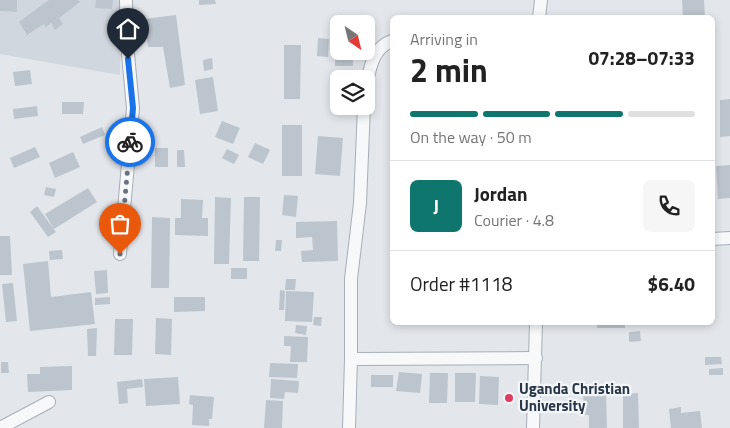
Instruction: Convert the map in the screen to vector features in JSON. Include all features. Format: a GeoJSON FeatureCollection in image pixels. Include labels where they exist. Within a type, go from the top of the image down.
{"type":"FeatureCollection","features":[{"type":"Feature","properties":{"kind":"street"},"geometry":{"type":"LineString","coordinates":[[120,254],[133,108],[127,44],[126,0]]}},
{"type":"Feature","properties":{"kind":"street"},"geometry":{"type":"LineString","coordinates":[[539,15],[541,0]]}},
{"type":"Feature","properties":{"kind":"street"},"geometry":{"type":"LineString","coordinates":[[370,70],[378,50],[390,42]]}},
{"type":"Feature","properties":{"kind":"street"},"geometry":{"type":"LineString","coordinates":[[348,428],[351,359],[351,279],[360,203],[364,115]]}},
{"type":"Feature","properties":{"kind":"street"},"geometry":{"type":"LineString","coordinates":[[715,239],[730,238]]}},
{"type":"Feature","properties":{"kind":"street"},"geometry":{"type":"LineString","coordinates":[[533,428],[536,325]]}},
{"type":"Feature","properties":{"kind":"street"},"geometry":{"type":"LineString","coordinates":[[351,359],[536,358]]}},
{"type":"Feature","properties":{"kind":"street"},"geometry":{"type":"LineString","coordinates":[[0,428],[49,402]]}},
{"type":"Feature","properties":{"kind":"shaded area"},"geometry":{"type":"Polygon","coordinates":[[[0,0],[121,0],[120,75],[0,54],[0,0]]]}},
{"type":"Feature","properties":{"kind":"building"},"geometry":{"type":"Polygon","coordinates":[[[0,0],[17,0],[17,12],[0,11],[0,0]]]}},
{"type":"Feature","properties":{"kind":"building"},"geometry":{"type":"Polygon","coordinates":[[[49,0],[78,0],[80,2],[59,18],[63,24],[55,30],[51,23],[46,27],[44,24],[27,35],[19,22],[49,0]]]}},
{"type":"Feature","properties":{"kind":"building"},"geometry":{"type":"Polygon","coordinates":[[[96,0],[113,0],[112,9],[95,8],[96,0]]]}},
{"type":"Feature","properties":{"kind":"building"},"geometry":{"type":"Polygon","coordinates":[[[199,0],[215,0],[216,4],[199,5],[199,0]]]}},
{"type":"Feature","properties":{"kind":"building"},"geometry":{"type":"Polygon","coordinates":[[[682,0],[704,0],[705,15],[683,15],[682,0]]]}},
{"type":"Feature","properties":{"kind":"building"},"geometry":{"type":"Polygon","coordinates":[[[176,15],[185,85],[170,88],[163,47],[148,47],[144,19],[176,15]]]}},
{"type":"Feature","properties":{"kind":"building"},"geometry":{"type":"Polygon","coordinates":[[[318,38],[329,39],[328,57],[317,56],[318,38]]]}},
{"type":"Feature","properties":{"kind":"building"},"geometry":{"type":"Polygon","coordinates":[[[284,45],[301,45],[300,99],[284,99],[284,45]]]}},
{"type":"Feature","properties":{"kind":"building"},"geometry":{"type":"Polygon","coordinates":[[[212,58],[213,69],[204,71],[203,60],[212,58]]]}},
{"type":"Feature","properties":{"kind":"building"},"geometry":{"type":"Polygon","coordinates":[[[335,60],[353,60],[353,66],[335,66],[335,60]]]}},
{"type":"Feature","properties":{"kind":"building"},"geometry":{"type":"Polygon","coordinates":[[[30,70],[32,84],[15,86],[13,72],[30,70]]]}},
{"type":"Feature","properties":{"kind":"building"},"geometry":{"type":"Polygon","coordinates":[[[213,77],[218,111],[200,114],[195,80],[213,77]]]}},
{"type":"Feature","properties":{"kind":"building"},"geometry":{"type":"Polygon","coordinates":[[[730,99],[730,136],[720,137],[720,100],[730,99]]]}},
{"type":"Feature","properties":{"kind":"building"},"geometry":{"type":"Polygon","coordinates":[[[62,102],[84,102],[83,114],[62,114],[62,102]]]}},
{"type":"Feature","properties":{"kind":"building"},"geometry":{"type":"Polygon","coordinates":[[[37,106],[38,116],[14,119],[13,109],[37,106]]]}},
{"type":"Feature","properties":{"kind":"building"},"geometry":{"type":"Polygon","coordinates":[[[222,121],[240,128],[233,144],[215,137],[222,121]]]}},
{"type":"Feature","properties":{"kind":"building"},"geometry":{"type":"Polygon","coordinates":[[[282,125],[302,125],[302,176],[282,176],[282,125]]]}},
{"type":"Feature","properties":{"kind":"building"},"geometry":{"type":"Polygon","coordinates":[[[102,127],[105,135],[83,144],[80,137],[102,127]]]}},
{"type":"Feature","properties":{"kind":"building"},"geometry":{"type":"Polygon","coordinates":[[[318,136],[343,138],[340,176],[315,174],[318,136]]]}},
{"type":"Feature","properties":{"kind":"building"},"geometry":{"type":"Polygon","coordinates":[[[255,143],[270,150],[263,164],[248,157],[255,143]]]}},
{"type":"Feature","properties":{"kind":"building"},"geometry":{"type":"Polygon","coordinates":[[[35,147],[40,157],[14,168],[10,158],[35,147]]]}},
{"type":"Feature","properties":{"kind":"building"},"geometry":{"type":"Polygon","coordinates":[[[155,148],[168,148],[168,167],[155,167],[155,148]]]}},
{"type":"Feature","properties":{"kind":"building"},"geometry":{"type":"Polygon","coordinates":[[[227,149],[239,155],[234,164],[222,158],[227,149]]]}},
{"type":"Feature","properties":{"kind":"building"},"geometry":{"type":"Polygon","coordinates":[[[177,150],[184,150],[185,167],[177,167],[177,150]]]}},
{"type":"Feature","properties":{"kind":"building"},"geometry":{"type":"Polygon","coordinates":[[[73,152],[80,167],[55,178],[49,163],[73,152]]]}},
{"type":"Feature","properties":{"kind":"building"},"geometry":{"type":"Polygon","coordinates":[[[730,165],[730,198],[718,199],[716,166],[730,165]]]}},
{"type":"Feature","properties":{"kind":"building"},"geometry":{"type":"Polygon","coordinates":[[[46,187],[56,189],[54,197],[44,195],[46,187]]]}},
{"type":"Feature","properties":{"kind":"building"},"geometry":{"type":"Polygon","coordinates":[[[88,188],[97,202],[54,229],[45,214],[88,188]]]}},
{"type":"Feature","properties":{"kind":"building"},"geometry":{"type":"Polygon","coordinates":[[[284,195],[298,196],[296,217],[282,215],[284,195]]]}},
{"type":"Feature","properties":{"kind":"building"},"geometry":{"type":"Polygon","coordinates":[[[215,197],[231,198],[229,264],[214,264],[215,197]]]}},
{"type":"Feature","properties":{"kind":"building"},"geometry":{"type":"Polygon","coordinates":[[[244,197],[260,197],[259,261],[243,261],[244,197]]]}},
{"type":"Feature","properties":{"kind":"building"},"geometry":{"type":"Polygon","coordinates":[[[181,199],[203,200],[202,218],[208,218],[208,236],[175,235],[175,218],[181,218],[181,199]]]}},
{"type":"Feature","properties":{"kind":"building"},"geometry":{"type":"Polygon","coordinates":[[[37,206],[56,232],[48,237],[30,212],[37,206]]]}},
{"type":"Feature","properties":{"kind":"building"},"geometry":{"type":"Polygon","coordinates":[[[152,217],[170,218],[169,288],[151,288],[152,217]]]}},
{"type":"Feature","properties":{"kind":"building"},"geometry":{"type":"Polygon","coordinates":[[[337,221],[338,261],[302,262],[301,251],[313,250],[312,237],[296,238],[296,222],[337,221]]]}},
{"type":"Feature","properties":{"kind":"building"},"geometry":{"type":"Polygon","coordinates":[[[0,236],[10,236],[12,275],[0,275],[0,236]]]}},
{"type":"Feature","properties":{"kind":"building"},"geometry":{"type":"Polygon","coordinates":[[[276,240],[282,240],[281,251],[275,251],[276,240]]]}},
{"type":"Feature","properties":{"kind":"building"},"geometry":{"type":"Polygon","coordinates":[[[62,250],[63,259],[50,260],[49,251],[62,250]]]}},
{"type":"Feature","properties":{"kind":"building"},"geometry":{"type":"Polygon","coordinates":[[[48,261],[51,297],[91,292],[95,324],[30,331],[23,264],[48,261]]]}},
{"type":"Feature","properties":{"kind":"building"},"geometry":{"type":"Polygon","coordinates":[[[231,268],[247,268],[247,279],[231,279],[231,268]]]}},
{"type":"Feature","properties":{"kind":"building"},"geometry":{"type":"Polygon","coordinates":[[[107,270],[108,293],[96,294],[94,271],[107,270]]]}},
{"type":"Feature","properties":{"kind":"building"},"geometry":{"type":"Polygon","coordinates":[[[286,279],[296,279],[295,290],[285,290],[286,279]]]}},
{"type":"Feature","properties":{"kind":"building"},"geometry":{"type":"Polygon","coordinates":[[[13,283],[17,321],[6,322],[2,284],[13,283]]]}},
{"type":"Feature","properties":{"kind":"building"},"geometry":{"type":"Polygon","coordinates":[[[280,290],[285,291],[284,310],[279,310],[280,290]]]}},
{"type":"Feature","properties":{"kind":"building"},"geometry":{"type":"Polygon","coordinates":[[[286,291],[314,292],[312,322],[285,321],[286,291]]]}},
{"type":"Feature","properties":{"kind":"building"},"geometry":{"type":"Polygon","coordinates":[[[110,297],[110,304],[95,305],[95,298],[110,297]]]}},
{"type":"Feature","properties":{"kind":"building"},"geometry":{"type":"Polygon","coordinates":[[[174,297],[205,297],[205,311],[174,312],[174,297]]]}},
{"type":"Feature","properties":{"kind":"building"},"geometry":{"type":"Polygon","coordinates":[[[314,317],[322,317],[321,326],[313,325],[314,317]]]}},
{"type":"Feature","properties":{"kind":"building"},"geometry":{"type":"Polygon","coordinates":[[[156,318],[172,319],[171,355],[155,354],[156,318]]]}},
{"type":"Feature","properties":{"kind":"building"},"geometry":{"type":"Polygon","coordinates":[[[115,319],[133,319],[132,355],[114,355],[115,319]]]}},
{"type":"Feature","properties":{"kind":"building"},"geometry":{"type":"Polygon","coordinates":[[[296,325],[307,326],[306,335],[295,333],[296,325]]]}},
{"type":"Feature","properties":{"kind":"building"},"geometry":{"type":"Polygon","coordinates":[[[597,325],[625,325],[625,328],[597,328],[597,325]]]}},
{"type":"Feature","properties":{"kind":"building"},"geometry":{"type":"Polygon","coordinates":[[[97,328],[96,356],[88,356],[87,329],[97,328]]]}},
{"type":"Feature","properties":{"kind":"building"},"geometry":{"type":"Polygon","coordinates":[[[640,331],[641,341],[629,342],[629,332],[640,331]]]}},
{"type":"Feature","properties":{"kind":"building"},"geometry":{"type":"Polygon","coordinates":[[[284,336],[308,337],[307,362],[290,362],[291,346],[284,346],[284,336]]]}},
{"type":"Feature","properties":{"kind":"building"},"geometry":{"type":"Polygon","coordinates":[[[705,357],[721,357],[722,364],[705,365],[705,357]]]}},
{"type":"Feature","properties":{"kind":"building"},"geometry":{"type":"Polygon","coordinates":[[[1,362],[8,362],[9,373],[1,373],[1,362]]]}},
{"type":"Feature","properties":{"kind":"building"},"geometry":{"type":"Polygon","coordinates":[[[270,363],[298,364],[297,378],[269,377],[270,363]]]}},
{"type":"Feature","properties":{"kind":"building"},"geometry":{"type":"Polygon","coordinates":[[[72,366],[72,390],[28,392],[27,374],[40,374],[40,367],[72,366]]]}},
{"type":"Feature","properties":{"kind":"building"},"geometry":{"type":"Polygon","coordinates":[[[723,368],[723,375],[709,375],[709,369],[723,368]]]}},
{"type":"Feature","properties":{"kind":"building"},"geometry":{"type":"Polygon","coordinates":[[[399,372],[422,374],[420,393],[396,391],[399,372]]]}},
{"type":"Feature","properties":{"kind":"building"},"geometry":{"type":"Polygon","coordinates":[[[430,373],[448,373],[447,403],[429,403],[430,373]]]}},
{"type":"Feature","properties":{"kind":"building"},"geometry":{"type":"Polygon","coordinates":[[[455,373],[476,373],[475,402],[455,402],[455,373]]]}},
{"type":"Feature","properties":{"kind":"building"},"geometry":{"type":"Polygon","coordinates":[[[371,375],[393,375],[393,387],[371,387],[371,375]]]}},
{"type":"Feature","properties":{"kind":"building"},"geometry":{"type":"Polygon","coordinates":[[[480,376],[499,377],[498,405],[479,404],[480,376]]]}},
{"type":"Feature","properties":{"kind":"building"},"geometry":{"type":"Polygon","coordinates":[[[178,377],[180,404],[146,406],[144,379],[178,377]]]}},
{"type":"Feature","properties":{"kind":"building"},"geometry":{"type":"Polygon","coordinates":[[[142,379],[143,387],[127,389],[128,403],[119,404],[117,382],[142,379]]]}},
{"type":"Feature","properties":{"kind":"building"},"geometry":{"type":"Polygon","coordinates":[[[271,379],[299,381],[298,393],[285,392],[284,399],[270,398],[271,379]]]}},
{"type":"Feature","properties":{"kind":"building"},"geometry":{"type":"Polygon","coordinates":[[[583,393],[606,393],[607,428],[589,428],[589,415],[584,415],[583,393]]]}},
{"type":"Feature","properties":{"kind":"building"},"geometry":{"type":"Polygon","coordinates":[[[638,393],[639,428],[623,428],[623,394],[638,393]]]}},
{"type":"Feature","properties":{"kind":"building"},"geometry":{"type":"Polygon","coordinates":[[[190,395],[214,397],[212,419],[209,419],[209,426],[192,425],[193,405],[189,404],[190,395]]]}},
{"type":"Feature","properties":{"kind":"building"},"geometry":{"type":"Polygon","coordinates":[[[266,400],[283,401],[282,428],[264,428],[266,400]]]}},
{"type":"Feature","properties":{"kind":"building"},"geometry":{"type":"Polygon","coordinates":[[[681,407],[681,413],[700,411],[702,428],[671,428],[669,409],[681,407]]]}},
{"type":"Feature","properties":{"kind":"way so far"},"geometry":{"type":"LineString","coordinates":[[120,254],[130,142]]}},
{"type":"Feature","properties":{"kind":"place","name":"Uganda Christian University"},"geometry":{"type":"Point","coordinates":[509,398]}},
{"type":"Feature","properties":{"kind":"route"},"geometry":{"type":"LineString","coordinates":[[128,59],[133,108],[130,142]]}}]}
